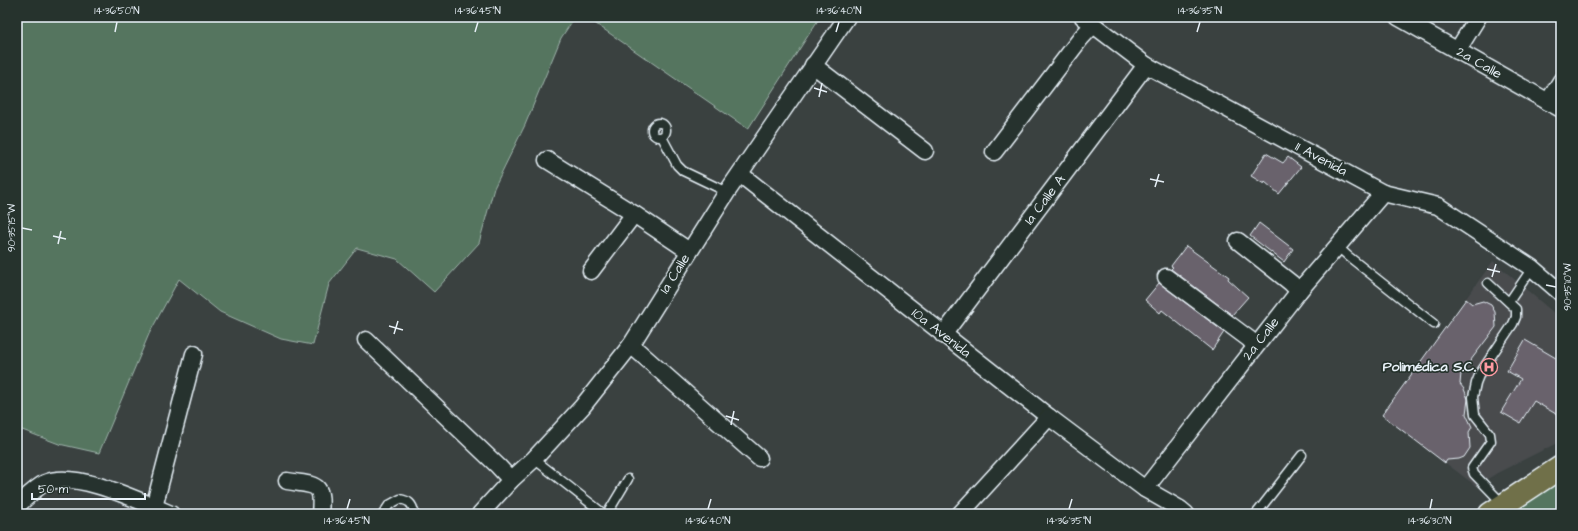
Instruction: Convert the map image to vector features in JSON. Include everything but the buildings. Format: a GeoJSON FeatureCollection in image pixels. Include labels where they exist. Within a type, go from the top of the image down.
{"type":"FeatureCollection","features":[{"type":"Feature","properties":{"kind":"main road"},"geometry":{"type":"LineString","coordinates":[[1496,509],[1561,467]]}},
{"type":"Feature","properties":{"kind":"street","name":"1a Calle"},"geometry":{"type":"LineString","coordinates":[[480,514],[582,407],[631,345],[727,192],[847,17]]}},
{"type":"Feature","properties":{"kind":"street","name":"2a Calle"},"geometry":{"type":"LineString","coordinates":[[1398,17],[1554,106]]}},
{"type":"Feature","properties":{"kind":"street"},"geometry":{"type":"LineString","coordinates":[[1457,51],[1478,17]]}},
{"type":"Feature","properties":{"kind":"street"},"geometry":{"type":"LineString","coordinates":[[994,152],[1081,38],[1088,21]]}},
{"type":"Feature","properties":{"kind":"street","name":"11 Avenida"},"geometry":{"type":"LineString","coordinates":[[1088,21],[1146,65],[1384,193],[1438,206],[1532,268],[1561,293]]}},
{"type":"Feature","properties":{"kind":"street"},"geometry":{"type":"LineString","coordinates":[[813,65],[925,151]]}},
{"type":"Feature","properties":{"kind":"street","name":"1a Calle A"},"geometry":{"type":"LineString","coordinates":[[943,335],[1146,65]]}},
{"type":"Feature","properties":{"kind":"street"},"geometry":{"type":"LineString","coordinates":[[1554,106],[1561,82]]}},
{"type":"Feature","properties":{"kind":"street"},"geometry":{"type":"LineString","coordinates":[[547,160],[634,214],[689,251]]}},
{"type":"Feature","properties":{"kind":"street","name":"10a Avenida"},"geometry":{"type":"LineString","coordinates":[[740,174],[1049,417],[1145,489],[1186,514]]}},
{"type":"Feature","properties":{"kind":"street","name":"2a Calle"},"geometry":{"type":"LineString","coordinates":[[1145,489],[1299,291],[1384,193]]}},
{"type":"Feature","properties":{"kind":"street"},"geometry":{"type":"LineString","coordinates":[[591,271],[634,214]]}},
{"type":"Feature","properties":{"kind":"street"},"geometry":{"type":"LineString","coordinates":[[1238,241],[1299,291]]}},
{"type":"Feature","properties":{"kind":"street"},"geometry":{"type":"LineString","coordinates":[[1166,277],[1249,339],[1255,346]]}},
{"type":"Feature","properties":{"kind":"street"},"geometry":{"type":"LineString","coordinates":[[366,340],[511,480]]}},
{"type":"Feature","properties":{"kind":"street"},"geometry":{"type":"LineString","coordinates":[[631,345],[759,458]]}},
{"type":"Feature","properties":{"kind":"street"},"geometry":{"type":"LineString","coordinates":[[154,507],[194,354]]}},
{"type":"Feature","properties":{"kind":"street"},"geometry":{"type":"LineString","coordinates":[[960,514],[1049,417]]}},
{"type":"Feature","properties":{"kind":"street"},"geometry":{"type":"LineString","coordinates":[[17,506],[46,483],[65,479],[89,482],[171,514]]}},
{"type":"Feature","properties":{"kind":"street"},"geometry":{"type":"LineString","coordinates":[[287,482],[315,486],[320,490],[322,496],[320,514]]}},
{"type":"Feature","properties":{"kind":"street","name":"10a Avenida"},"geometry":{"type":"LineString","coordinates":[[1145,489],[1167,514]]}},
{"type":"Feature","properties":{"kind":"lane"},"geometry":{"type":"LineString","coordinates":[[662,137],[677,165],[683,171],[727,192]]}},
{"type":"Feature","properties":{"kind":"lane"},"geometry":{"type":"LineString","coordinates":[[1337,246],[1434,324]]}},
{"type":"Feature","properties":{"kind":"lane"},"geometry":{"type":"LineString","coordinates":[[1509,302],[1532,268]]}},
{"type":"Feature","properties":{"kind":"lane"},"geometry":{"type":"LineString","coordinates":[[1488,283],[1516,309],[1516,317],[1513,324],[1480,373],[1473,397],[1476,415],[1490,434],[1491,441],[1472,468],[1474,474],[1496,509]]}},
{"type":"Feature","properties":{"kind":"lane"},"geometry":{"type":"LineString","coordinates":[[1256,514],[1302,455]]}},
{"type":"Feature","properties":{"kind":"lane"},"geometry":{"type":"LineString","coordinates":[[534,459],[605,514],[628,479]]}},
{"type":"Feature","properties":{"kind":"lane"},"geometry":{"type":"LineString","coordinates":[[383,514],[389,505],[400,499],[408,501],[413,506],[413,514]]}},
{"type":"Feature","properties":{"kind":"shaded area","name":"Polimédica S.C."},"geometry":{"type":"Polygon","coordinates":[[[1493,261],[1561,319],[1561,441],[1499,472],[1476,486],[1382,415],[1493,261]]]}},
{"type":"Feature","properties":{"kind":"green space"},"geometry":{"type":"Polygon","coordinates":[[[17,17],[575,17],[561,38],[525,125],[494,188],[479,243],[434,292],[397,259],[357,248],[329,284],[313,345],[281,339],[220,312],[179,279],[149,334],[99,453],[59,444],[17,428],[17,17]]]}},
{"type":"Feature","properties":{"kind":"green space"},"geometry":{"type":"Polygon","coordinates":[[[586,17],[820,17],[748,129],[586,17]]]}},
{"type":"Feature","properties":{"kind":"green space"},"geometry":{"type":"Polygon","coordinates":[[[1561,474],[1561,514],[1501,514],[1561,474]]]}},
{"type":"Feature","properties":{"kind":"place","name":"Polimédica S.C."},"geometry":{"type":"Point","coordinates":[1489,367]}}]}
